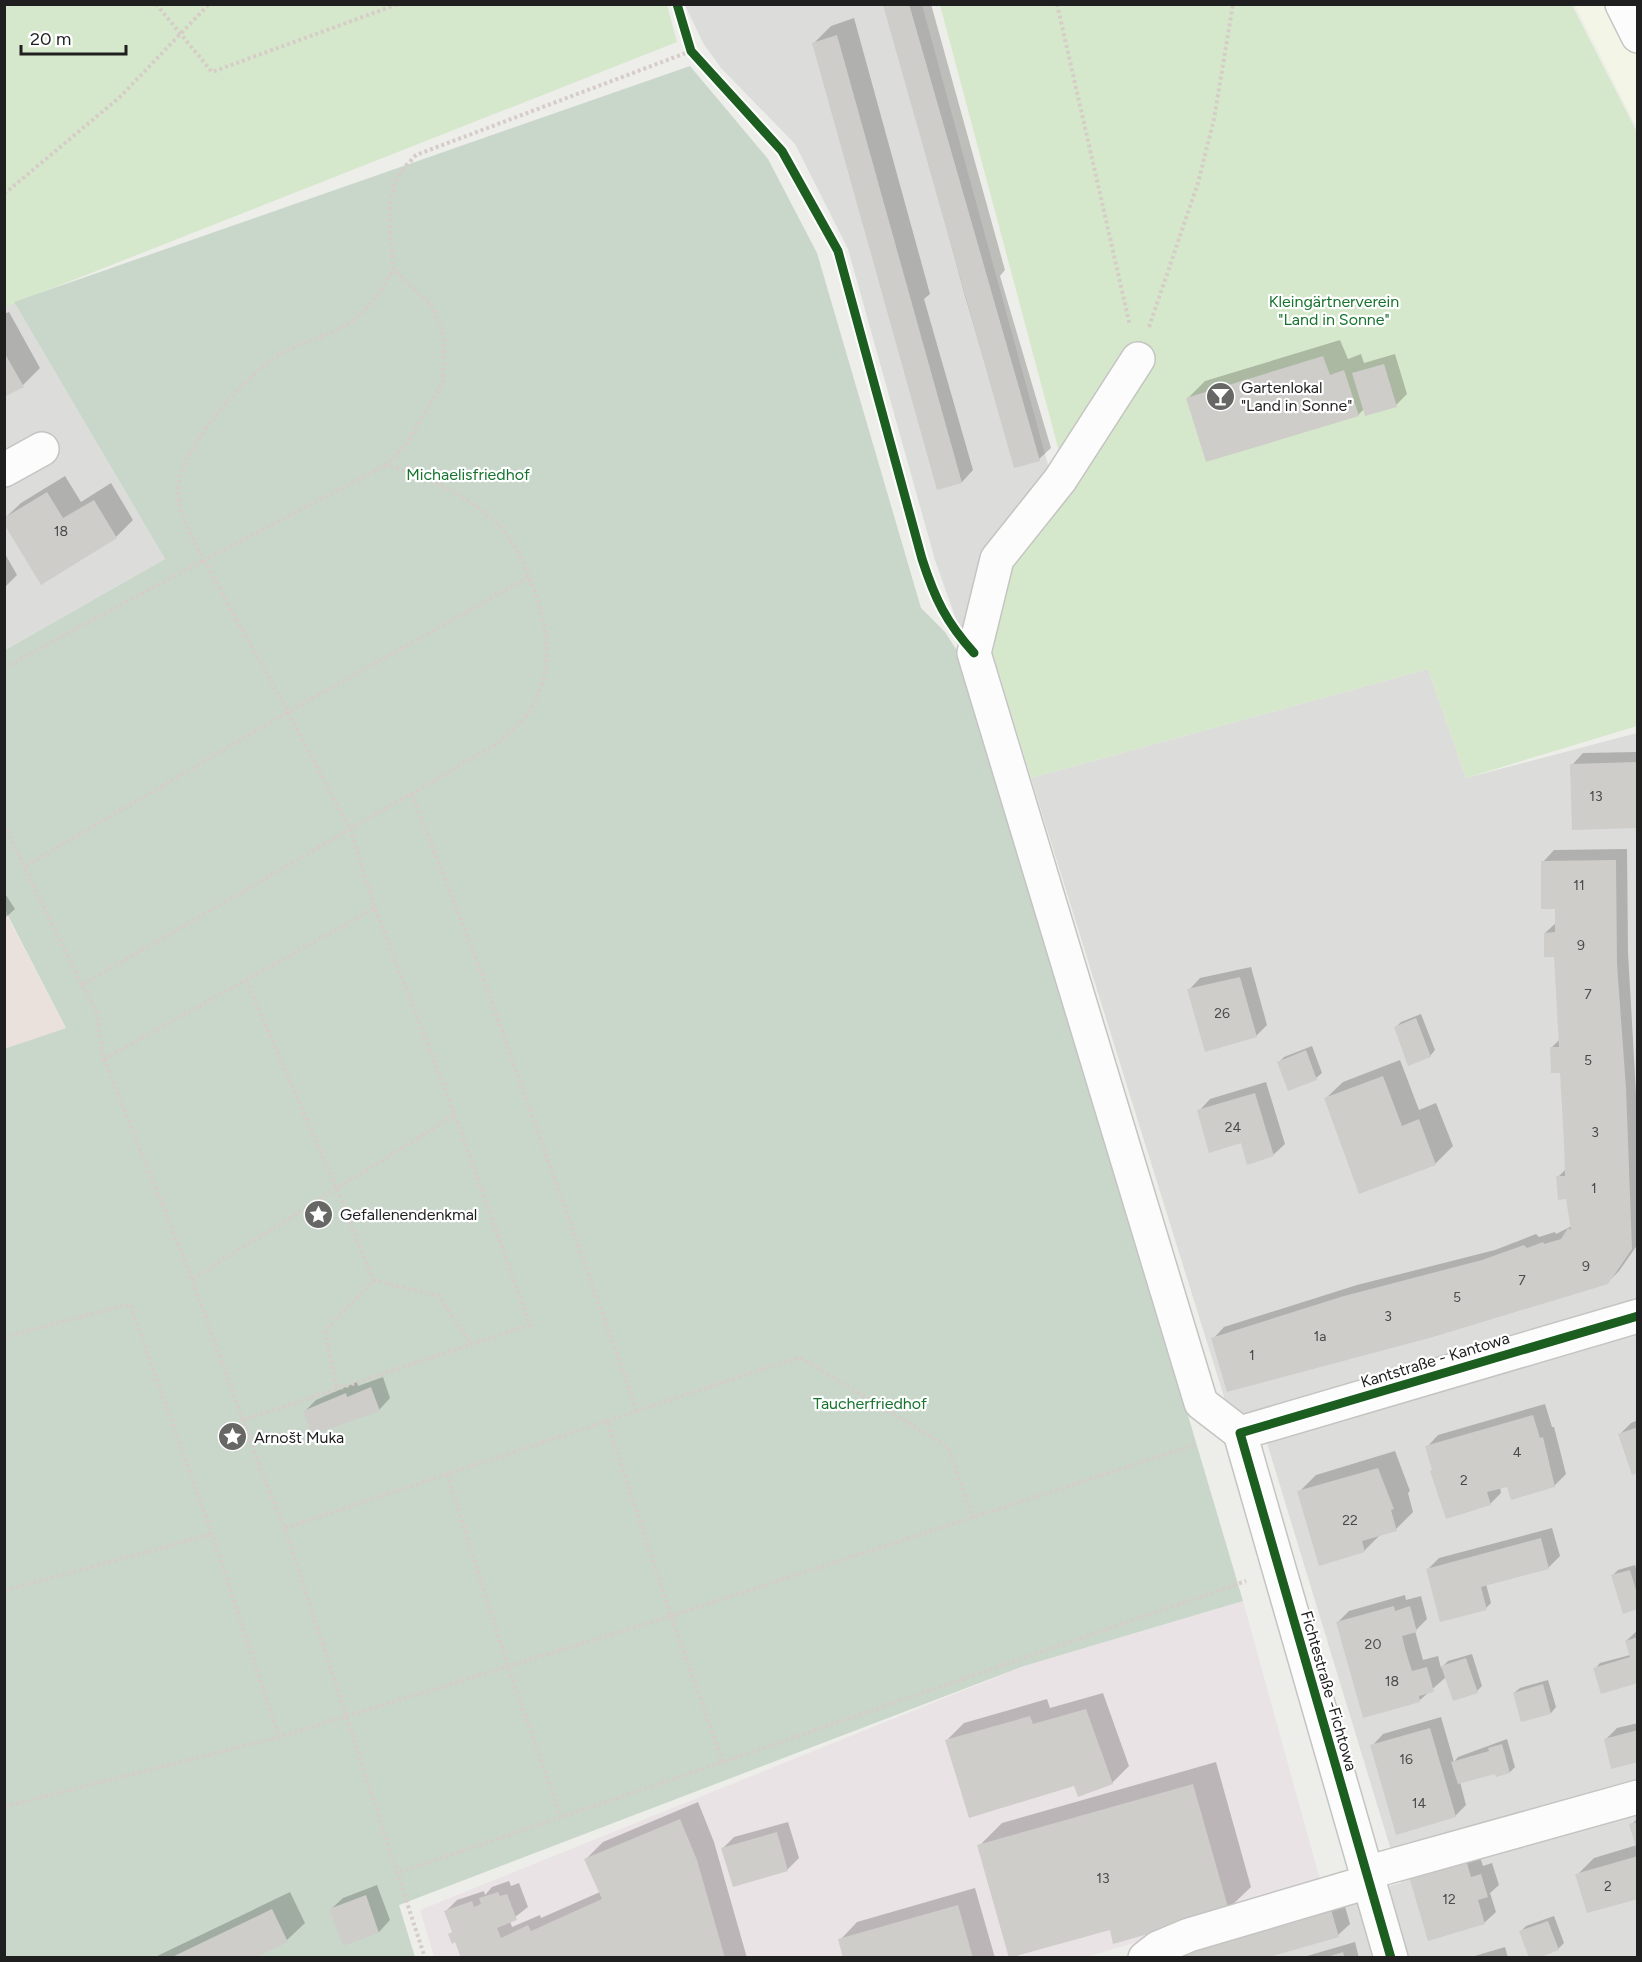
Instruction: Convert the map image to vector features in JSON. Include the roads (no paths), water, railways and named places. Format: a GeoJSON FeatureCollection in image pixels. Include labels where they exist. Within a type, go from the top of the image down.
{"type":"FeatureCollection","features":[{"type":"Feature","properties":{"kind":"street"},"geometry":{"type":"LineString","coordinates":[[1622,4],[1638,36]]}},
{"type":"Feature","properties":{"kind":"street"},"geometry":{"type":"LineString","coordinates":[[1138,359],[1060,480],[997,559],[974,653],[1202,1402],[1240,1433]]}},
{"type":"Feature","properties":{"kind":"street"},"geometry":{"type":"LineString","coordinates":[[4,470],[42,449]]}},
{"type":"Feature","properties":{"kind":"street","name":"Kantstraße - Kantowa"},"geometry":{"type":"LineString","coordinates":[[1240,1433],[1638,1316]]}},
{"type":"Feature","properties":{"kind":"street","name":"Fichtestraße -Fichtowa"},"geometry":{"type":"LineString","coordinates":[[1240,1433],[1391,1958]]}},
{"type":"Feature","properties":{"kind":"street"},"geometry":{"type":"LineString","coordinates":[[1145,1958],[1158,1948],[1189,1935],[1367,1878],[1638,1797]]}},
{"type":"Feature","properties":{"kind":"place","name":"Gartenlokal \"Land in Sonne\""},"geometry":{"type":"Point","coordinates":[1220,396]}},
{"type":"Feature","properties":{"kind":"place","name":"Gefallenendenkmal"},"geometry":{"type":"Point","coordinates":[319,1214]}},
{"type":"Feature","properties":{"kind":"place","name":"Arnošt Muka"},"geometry":{"type":"Point","coordinates":[233,1437]}},
{"type":"Feature","properties":{"kind":"park label","name":"Kleingärtnerverein \"Land in Sonne\""},"geometry":{"type":"Point","coordinates":[1334,310]}},
{"type":"Feature","properties":{"kind":"park label","name":"Michaelisfriedhof"},"geometry":{"type":"Point","coordinates":[468,474]}},
{"type":"Feature","properties":{"kind":"park label","name":"Taucherfriedhof"},"geometry":{"type":"Point","coordinates":[870,1403]}}]}
